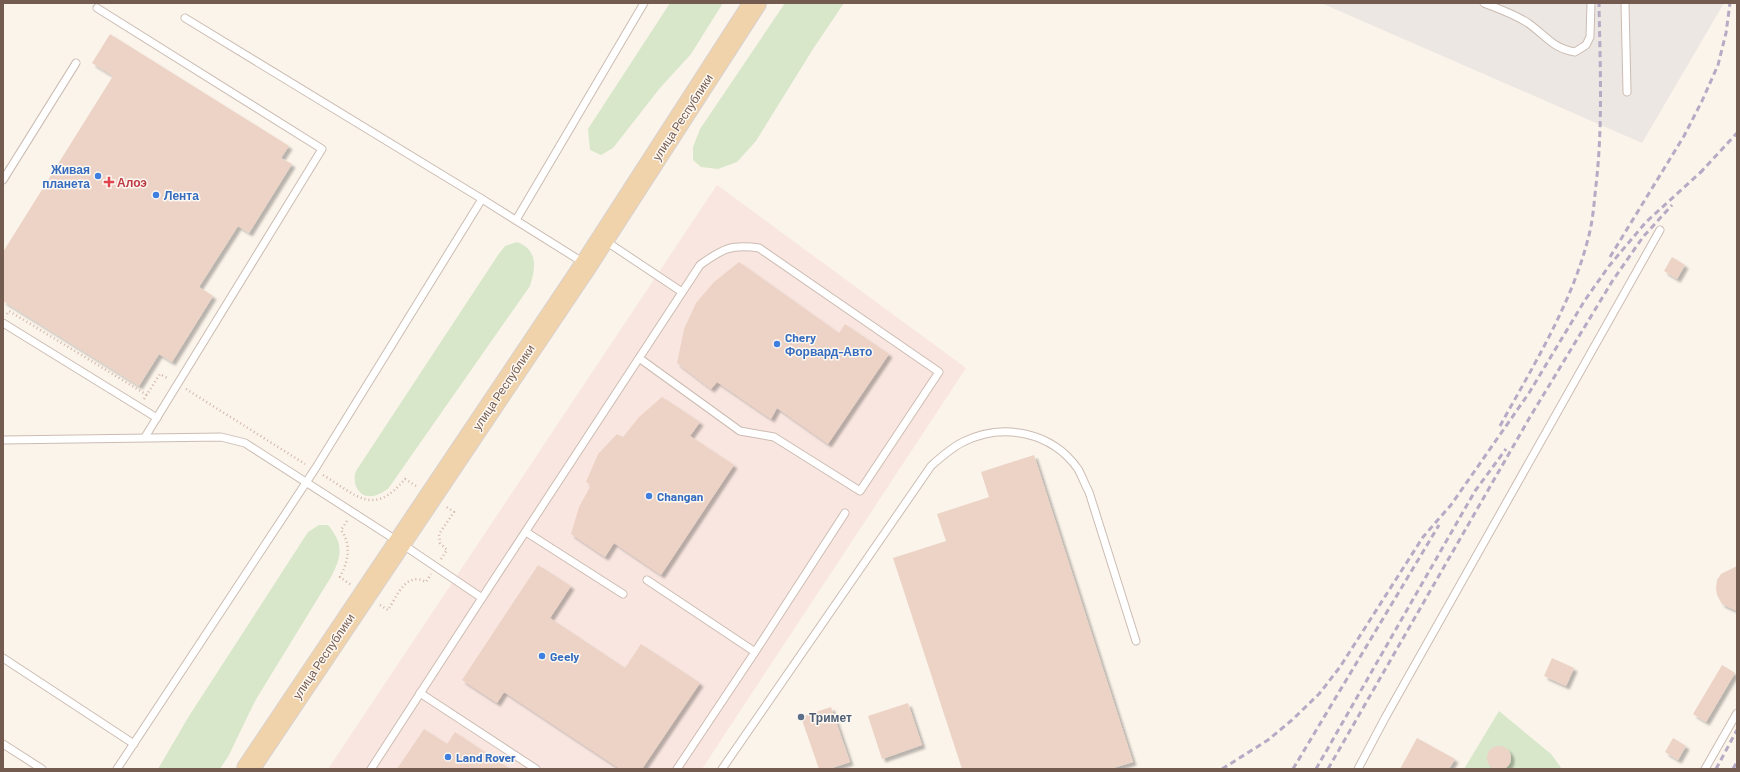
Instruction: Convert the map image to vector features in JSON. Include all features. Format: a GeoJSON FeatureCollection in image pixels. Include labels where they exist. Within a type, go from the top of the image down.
{"type":"FeatureCollection","features":[{"type":"Feature","properties":{"kind":"main road","name":"улица Республики"},"geometry":{"type":"LineString","coordinates":[[248,769],[603,239],[755,3]]}},
{"type":"Feature","properties":{"kind":"lane"},"geometry":{"type":"LineString","coordinates":[[516,220],[644,3]]}},
{"type":"Feature","properties":{"kind":"lane"},"geometry":{"type":"LineString","coordinates":[[1484,3],[1509,12],[1528,23],[1563,50],[1575,52],[1586,45],[1590,37],[1591,3]]}},
{"type":"Feature","properties":{"kind":"lane"},"geometry":{"type":"LineString","coordinates":[[1625,3],[1627,92]]}},
{"type":"Feature","properties":{"kind":"lane"},"geometry":{"type":"LineString","coordinates":[[97,8],[322,149],[145,437]]}},
{"type":"Feature","properties":{"kind":"lane"},"geometry":{"type":"LineString","coordinates":[[185,18],[586,264]]}},
{"type":"Feature","properties":{"kind":"lane"},"geometry":{"type":"LineString","coordinates":[[3,180],[76,63]]}},
{"type":"Feature","properties":{"kind":"lane"},"geometry":{"type":"LineString","coordinates":[[117,769],[307,482],[482,199]]}},
{"type":"Feature","properties":{"kind":"lane"},"geometry":{"type":"LineString","coordinates":[[1358,769],[1385,718],[1660,230]]}},
{"type":"Feature","properties":{"kind":"lane"},"geometry":{"type":"LineString","coordinates":[[603,239],[682,292]]}},
{"type":"Feature","properties":{"kind":"lane"},"geometry":{"type":"LineString","coordinates":[[371,769],[482,598],[526,532],[639,358],[682,292],[700,265],[715,254],[730,248],[744,246],[759,248],[938,372],[860,491],[774,437],[740,431],[639,358]]}},
{"type":"Feature","properties":{"kind":"lane"},"geometry":{"type":"LineString","coordinates":[[3,324],[157,418]]}},
{"type":"Feature","properties":{"kind":"lane"},"geometry":{"type":"LineString","coordinates":[[722,769],[931,466],[948,451],[963,442],[982,434],[1000,431],[1034,436],[1048,442],[1066,456],[1078,470],[1088,492],[1136,641]]}},
{"type":"Feature","properties":{"kind":"lane"},"geometry":{"type":"LineString","coordinates":[[3,440],[221,436],[233,438],[245,443],[307,482],[482,598]]}},
{"type":"Feature","properties":{"kind":"lane"},"geometry":{"type":"LineString","coordinates":[[677,769],[845,513]]}},
{"type":"Feature","properties":{"kind":"lane"},"geometry":{"type":"LineString","coordinates":[[526,532],[623,594]]}},
{"type":"Feature","properties":{"kind":"lane"},"geometry":{"type":"LineString","coordinates":[[647,580],[755,652]]}},
{"type":"Feature","properties":{"kind":"lane"},"geometry":{"type":"LineString","coordinates":[[3,658],[134,744]]}},
{"type":"Feature","properties":{"kind":"lane"},"geometry":{"type":"LineString","coordinates":[[420,693],[536,769]]}},
{"type":"Feature","properties":{"kind":"lane"},"geometry":{"type":"LineString","coordinates":[[1705,769],[1737,713]]}},
{"type":"Feature","properties":{"kind":"lane"},"geometry":{"type":"LineString","coordinates":[[3,744],[42,769]]}},
{"type":"Feature","properties":{"kind":"path"},"geometry":{"type":"LineString","coordinates":[[3,319],[9,310],[147,395]]}},
{"type":"Feature","properties":{"kind":"path"},"geometry":{"type":"LineString","coordinates":[[139,407],[160,374],[367,501],[379,500],[386,497],[392,493],[405,479]]}},
{"type":"Feature","properties":{"kind":"path"},"geometry":{"type":"LineString","coordinates":[[447,550],[440,543],[439,534],[454,512]]}},
{"type":"Feature","properties":{"kind":"path"},"geometry":{"type":"LineString","coordinates":[[340,577],[348,558],[347,542],[341,530]]}},
{"type":"Feature","properties":{"kind":"path"},"geometry":{"type":"LineString","coordinates":[[388,610],[407,581],[416,578],[426,582]]}},
{"type":"Feature","properties":{"kind":"shaded area"},"geometry":{"type":"Polygon","coordinates":[[[1321,3],[1724,3],[1642,143],[1321,3]]]}},
{"type":"Feature","properties":{"kind":"shaded area"},"geometry":{"type":"Polygon","coordinates":[[[717,185],[966,368],[702,769],[328,769],[717,185]]]}},
{"type":"Feature","properties":{"kind":"green space"},"geometry":{"type":"Polygon","coordinates":[[[670,3],[723,3],[691,54],[660,88],[613,148],[601,155],[590,150],[588,129],[670,3]]]}},
{"type":"Feature","properties":{"kind":"green space"},"geometry":{"type":"Polygon","coordinates":[[[785,3],[844,3],[813,49],[756,141],[737,162],[718,169],[701,167],[693,160],[693,147],[700,129],[785,3]]]}},
{"type":"Feature","properties":{"kind":"green space"},"geometry":{"type":"Polygon","coordinates":[[[517,242],[524,245],[529,250],[534,260],[530,286],[388,489],[374,496],[361,494],[355,483],[356,471],[498,255],[505,246],[517,242]]]}},
{"type":"Feature","properties":{"kind":"green space"},"geometry":{"type":"Polygon","coordinates":[[[319,525],[328,525],[337,538],[340,550],[335,570],[255,701],[229,755],[220,769],[158,769],[189,716],[308,532],[319,525]]]}},
{"type":"Feature","properties":{"kind":"green space"},"geometry":{"type":"Polygon","coordinates":[[[1499,711],[1551,754],[1562,769],[1464,769],[1499,711]]]}},
{"type":"Feature","properties":{"kind":"building","name":"Лента"},"geometry":{"type":"Polygon","coordinates":[[[110,34],[289,146],[281,158],[292,164],[249,233],[238,226],[199,287],[213,296],[172,362],[159,354],[139,386],[3,301],[3,252],[113,76],[92,63],[110,34]]]}},
{"type":"Feature","properties":{"kind":"building"},"geometry":{"type":"Polygon","coordinates":[[[1672,257],[1685,265],[1677,279],[1664,271],[1672,257]]]}},
{"type":"Feature","properties":{"kind":"building","name":"Chery Форвард-Авто"},"geometry":{"type":"Polygon","coordinates":[[[739,262],[839,333],[845,324],[889,354],[828,444],[777,408],[771,419],[717,382],[711,389],[677,363],[684,329],[696,303],[714,282],[739,262]]]}},
{"type":"Feature","properties":{"kind":"building","name":"Changan"},"geometry":{"type":"Polygon","coordinates":[[[662,397],[700,422],[690,436],[734,465],[661,575],[614,543],[605,557],[571,534],[579,507],[591,485],[586,482],[598,454],[617,434],[623,437],[639,417],[662,397]]]}},
{"type":"Feature","properties":{"kind":"building"},"geometry":{"type":"Polygon","coordinates":[[[1034,455],[1133,762],[1110,769],[962,769],[893,558],[946,541],[937,514],[989,497],[981,472],[1034,455]]]}},
{"type":"Feature","properties":{"kind":"building","name":"Geely"},"geometry":{"type":"Polygon","coordinates":[[[538,565],[571,586],[550,618],[625,668],[641,644],[700,683],[642,769],[620,769],[504,692],[497,703],[462,680],[538,565]]]}},
{"type":"Feature","properties":{"kind":"building"},"geometry":{"type":"Polygon","coordinates":[[[1737,566],[1737,611],[1722,604],[1717,595],[1716,588],[1717,580],[1721,574],[1737,566]]]}},
{"type":"Feature","properties":{"kind":"building"},"geometry":{"type":"Polygon","coordinates":[[[1552,658],[1574,668],[1566,686],[1544,676],[1552,658]]]}},
{"type":"Feature","properties":{"kind":"building"},"geometry":{"type":"Polygon","coordinates":[[[1722,665],[1735,673],[1706,722],[1693,714],[1722,665]]]}},
{"type":"Feature","properties":{"kind":"building"},"geometry":{"type":"Polygon","coordinates":[[[908,703],[922,745],[882,759],[868,716],[908,703]]]}},
{"type":"Feature","properties":{"kind":"building"},"geometry":{"type":"Polygon","coordinates":[[[831,707],[850,762],[829,769],[819,769],[801,717],[831,707]]]}},
{"type":"Feature","properties":{"kind":"building","name":"Land Rover"},"geometry":{"type":"Polygon","coordinates":[[[424,729],[447,744],[455,732],[510,769],[397,769],[424,729]]]}},
{"type":"Feature","properties":{"kind":"building"},"geometry":{"type":"Polygon","coordinates":[[[1417,738],[1455,759],[1449,769],[1400,769],[1417,738]]]}},
{"type":"Feature","properties":{"kind":"building"},"geometry":{"type":"Polygon","coordinates":[[[1673,738],[1686,746],[1678,760],[1665,752],[1673,738]]]}},
{"type":"Feature","properties":{"kind":"building"},"geometry":{"type":"Polygon","coordinates":[[[1499,746],[1507,750],[1511,758],[1507,766],[1499,770],[1491,766],[1487,758],[1491,750],[1499,746]]]}},
{"type":"Feature","properties":{"kind":"railway"},"geometry":{"type":"LineString","coordinates":[[1500,426],[1538,358],[1572,288],[1581,264],[1590,232],[1600,140],[1599,3]]}},
{"type":"Feature","properties":{"kind":"railway"},"geometry":{"type":"LineString","coordinates":[[1610,257],[1684,136],[1702,101],[1718,65],[1726,33],[1730,3]]}},
{"type":"Feature","properties":{"kind":"railway"},"geometry":{"type":"LineString","coordinates":[[1700,173],[1737,133]]}},
{"type":"Feature","properties":{"kind":"railway"},"geometry":{"type":"LineString","coordinates":[[1222,769],[1268,740],[1292,720],[1319,694],[1340,667],[1423,537],[1451,505],[1529,393],[1585,300],[1609,266],[1646,222],[1703,170]]}},
{"type":"Feature","properties":{"kind":"railway"},"geometry":{"type":"LineString","coordinates":[[1328,769],[1530,417],[1613,280],[1643,237],[1672,205]]}},
{"type":"Feature","properties":{"kind":"railway"},"geometry":{"type":"LineString","coordinates":[[1316,769],[1475,491],[1506,449]]}},
{"type":"Feature","properties":{"kind":"railway"},"geometry":{"type":"LineString","coordinates":[[1293,769],[1439,525]]}},
{"type":"Feature","properties":{"kind":"railway"},"geometry":{"type":"LineString","coordinates":[[1716,769],[1737,730]]}},
{"type":"Feature","properties":{"kind":"railway"},"geometry":{"type":"LineString","coordinates":[[1733,769],[1737,762]]}},
{"type":"Feature","properties":{"kind":"place","name":"Живая планета"},"geometry":{"type":"Point","coordinates":[98,176]}},
{"type":"Feature","properties":{"kind":"place","name":"Алоэ"},"geometry":{"type":"Point","coordinates":[109,182]}},
{"type":"Feature","properties":{"kind":"place","name":"Лента"},"geometry":{"type":"Point","coordinates":[156,195]}},
{"type":"Feature","properties":{"kind":"place","name":"Chery Форвард-Авто"},"geometry":{"type":"Point","coordinates":[777,344]}},
{"type":"Feature","properties":{"kind":"place","name":"Changan"},"geometry":{"type":"Point","coordinates":[649,496]}},
{"type":"Feature","properties":{"kind":"place","name":"Geely"},"geometry":{"type":"Point","coordinates":[542,656]}},
{"type":"Feature","properties":{"kind":"place","name":"Тримет"},"geometry":{"type":"Point","coordinates":[801,717]}},
{"type":"Feature","properties":{"kind":"place","name":"Land Rover"},"geometry":{"type":"Point","coordinates":[448,757]}}]}
